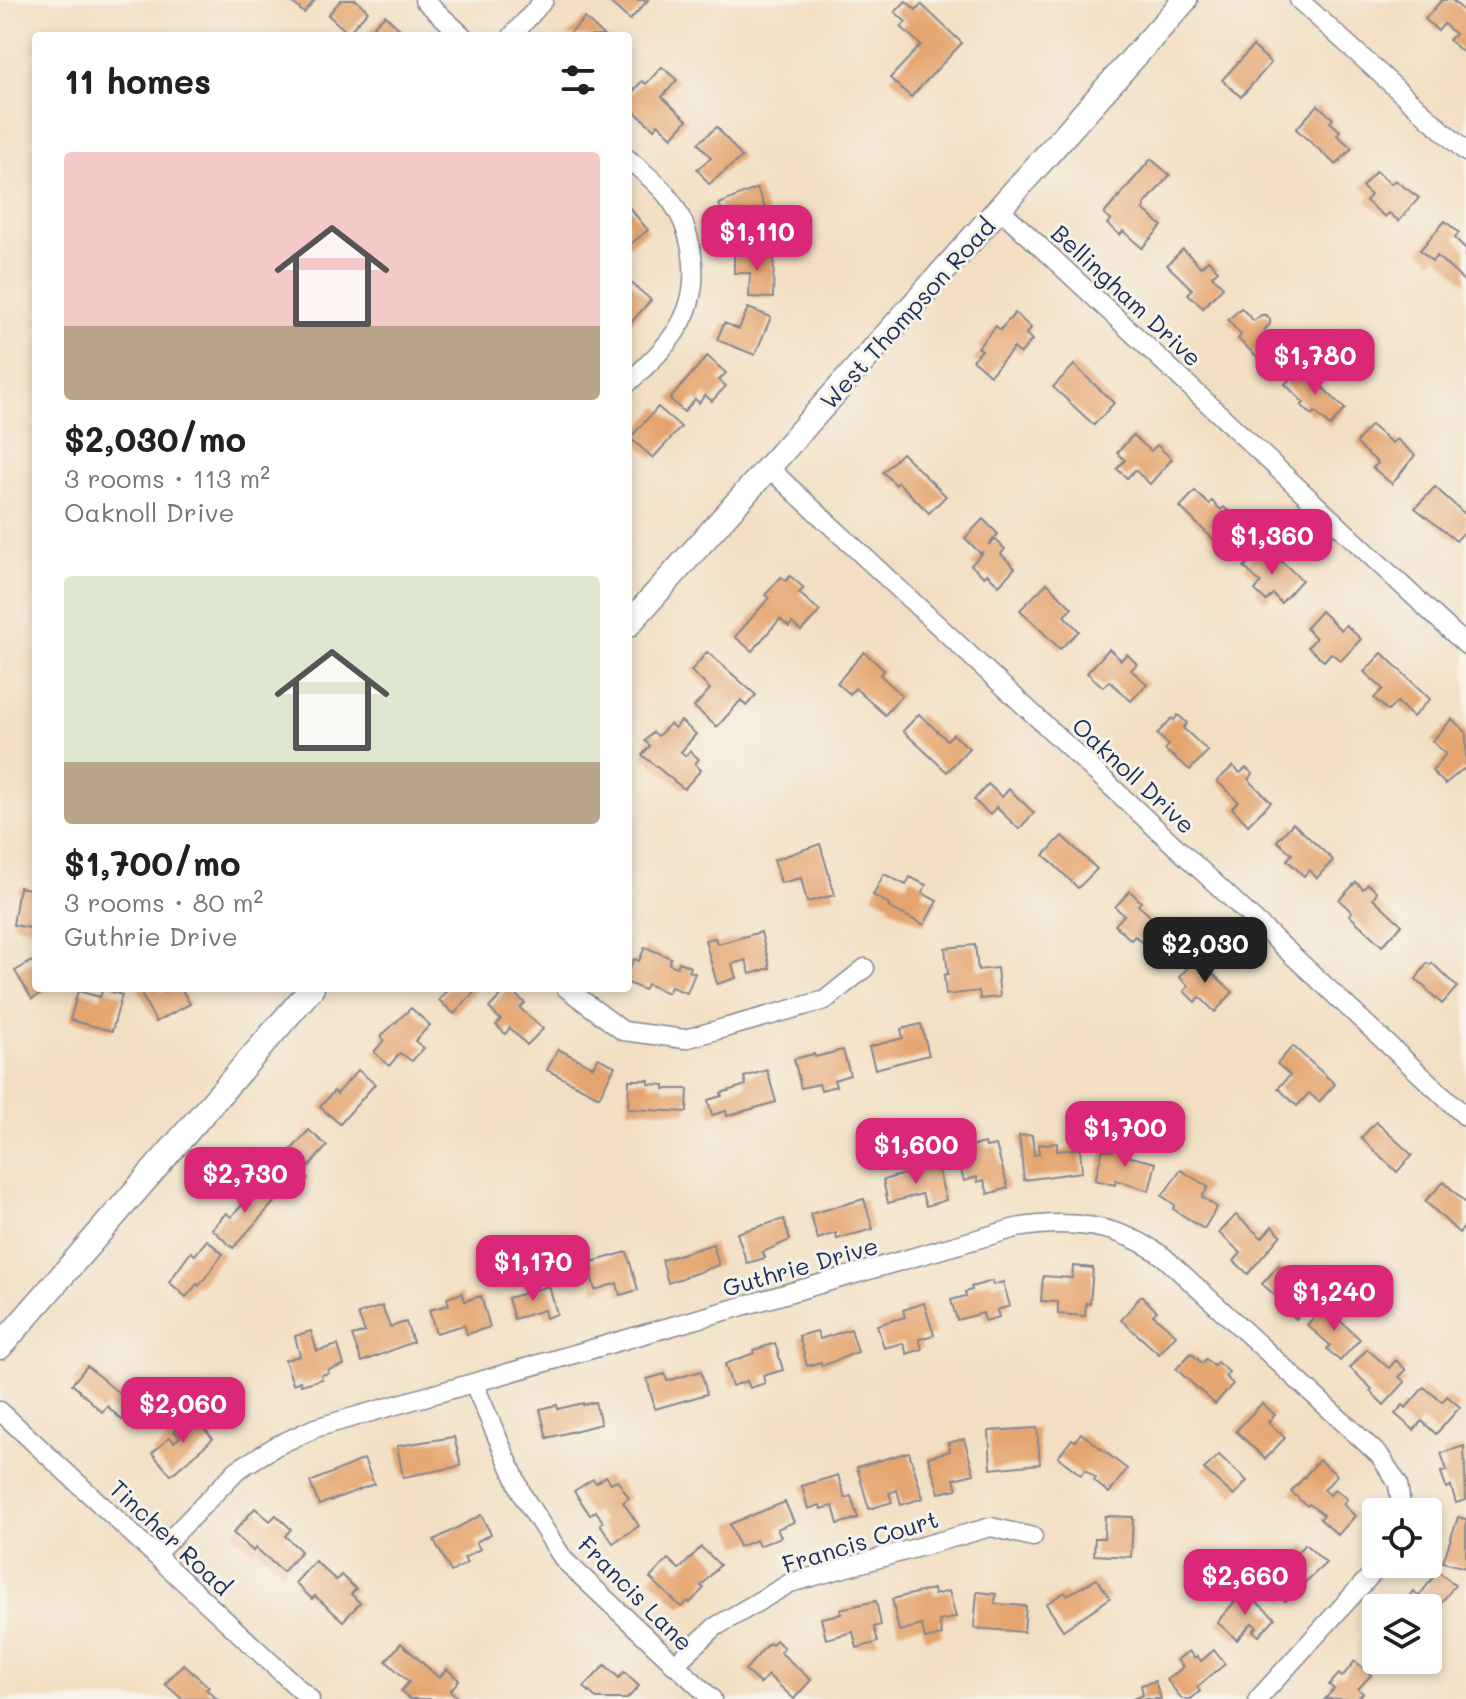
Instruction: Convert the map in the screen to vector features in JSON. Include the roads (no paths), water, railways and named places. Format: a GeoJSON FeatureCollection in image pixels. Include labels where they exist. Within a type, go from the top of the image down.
{"type":"FeatureCollection","features":[{"type":"Feature","properties":{"kind":"main road","name":"West Thompson Road"},"geometry":{"type":"LineString","coordinates":[[632,621],[1185,0]]}},
{"type":"Feature","properties":{"kind":"main road"},"geometry":{"type":"LineString","coordinates":[[0,1347],[309,992]]}},
{"type":"Feature","properties":{"kind":"street"},"geometry":{"type":"LineString","coordinates":[[424,0],[459,32]]}},
{"type":"Feature","properties":{"kind":"street"},"geometry":{"type":"LineString","coordinates":[[516,32],[544,0]]}},
{"type":"Feature","properties":{"kind":"street"},"geometry":{"type":"LineString","coordinates":[[1299,0],[1466,152]]}},
{"type":"Feature","properties":{"kind":"street"},"geometry":{"type":"LineString","coordinates":[[632,163],[664,192],[678,211],[691,244],[693,271],[689,303],[681,325],[632,379]]}},
{"type":"Feature","properties":{"kind":"street","name":"Bellingham Drive"},"geometry":{"type":"LineString","coordinates":[[1000,209],[1466,645]]}},
{"type":"Feature","properties":{"kind":"street","name":"Oaknoll Drive"},"geometry":{"type":"LineString","coordinates":[[769,468],[1466,1117]]}},
{"type":"Feature","properties":{"kind":"street"},"geometry":{"type":"LineString","coordinates":[[571,992],[623,1031],[685,1039],[825,1000],[865,968]]}},
{"type":"Feature","properties":{"kind":"street","name":"Guthrie Drive"},"geometry":{"type":"LineString","coordinates":[[155,1555],[237,1470],[276,1446],[315,1428],[1016,1228],[1048,1223],[1081,1224],[1128,1236],[1156,1251],[1377,1452],[1393,1474],[1399,1498]]}},
{"type":"Feature","properties":{"kind":"street","name":"Francis Lane"},"geometry":{"type":"LineString","coordinates":[[474,1384],[523,1496],[564,1560],[712,1699]]}},
{"type":"Feature","properties":{"kind":"street","name":"Tincher Road"},"geometry":{"type":"LineString","coordinates":[[0,1411],[310,1699]]}},
{"type":"Feature","properties":{"kind":"street","name":"Francis Court"},"geometry":{"type":"LineString","coordinates":[[674,1665],[715,1627],[790,1583],[991,1527],[1033,1537]]}},
{"type":"Feature","properties":{"kind":"street"},"geometry":{"type":"LineString","coordinates":[[1258,1699],[1368,1578]]}}]}
